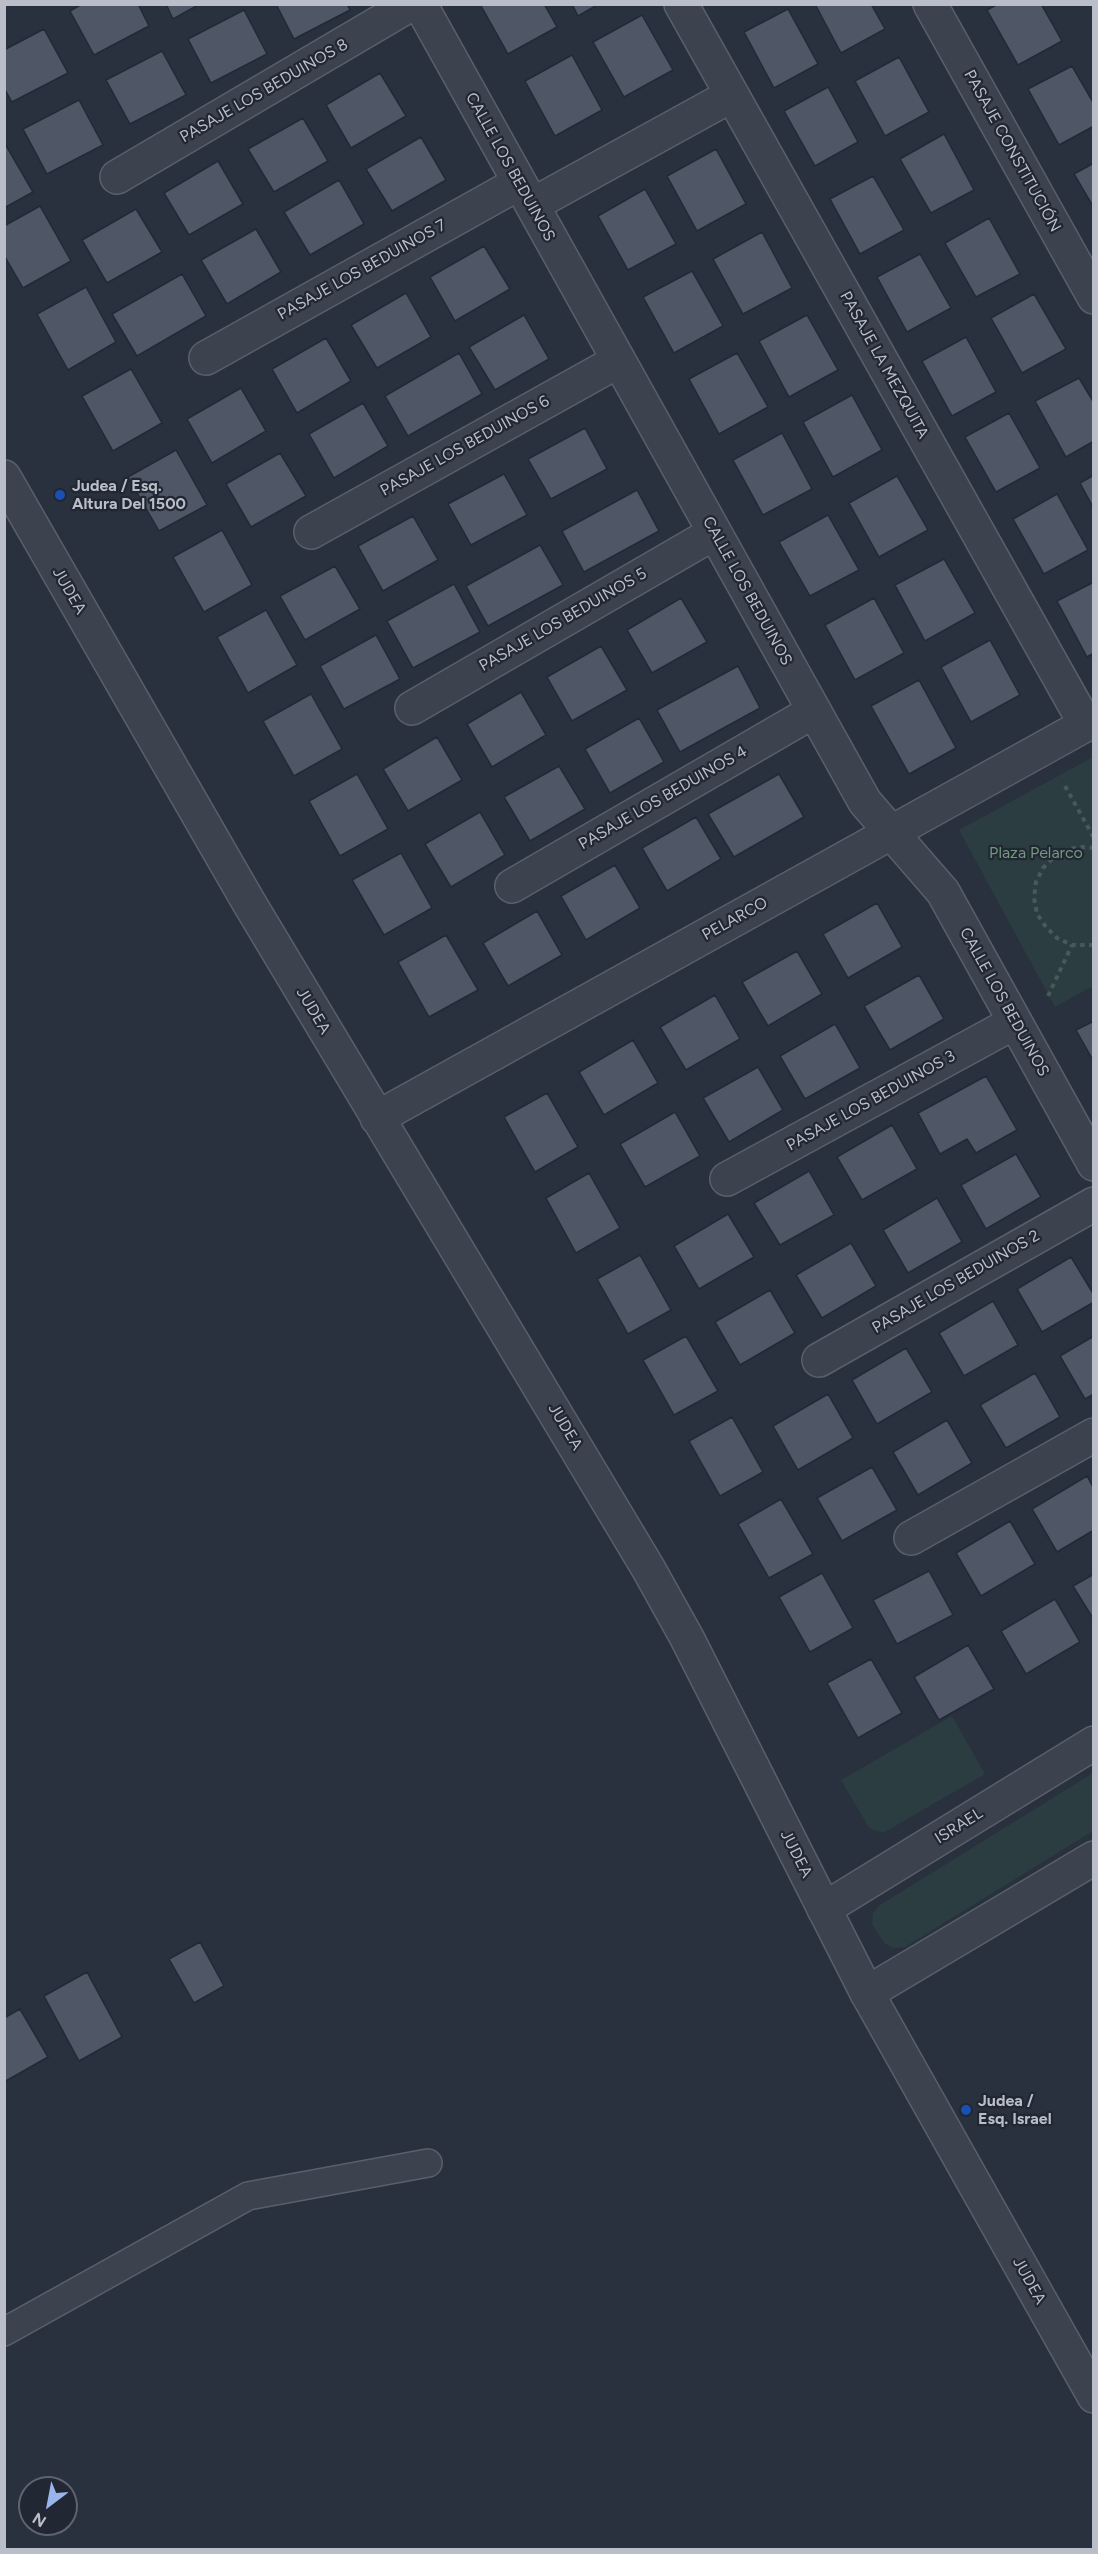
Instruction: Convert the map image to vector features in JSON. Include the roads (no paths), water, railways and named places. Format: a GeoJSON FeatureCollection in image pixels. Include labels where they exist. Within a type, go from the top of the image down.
{"type":"FeatureCollection","features":[{"type":"Feature","properties":{"kind":"street","name":"PASAJE LOS BEDUINOS 8"},"geometry":{"type":"LineString","coordinates":[[117,177],[411,4]]}},
{"type":"Feature","properties":{"kind":"street","name":"CALLE LOS BEDUINOS"},"geometry":{"type":"LineString","coordinates":[[420,4],[865,802],[944,892],[1094,1164]]}},
{"type":"Feature","properties":{"kind":"street","name":"PASAJE LA MEZQUITA"},"geometry":{"type":"LineString","coordinates":[[681,4],[1090,723]]}},
{"type":"Feature","properties":{"kind":"street","name":"PASAJE CONSTITUCIÓN"},"geometry":{"type":"LineString","coordinates":[[930,4],[1094,297]]}},
{"type":"Feature","properties":{"kind":"street","name":"PASAJE LOS BEDUINOS 7"},"geometry":{"type":"LineString","coordinates":[[206,358],[525,194],[732,95]]}},
{"type":"Feature","properties":{"kind":"street","name":"PASAJE LOS BEDUINOS 6"},"geometry":{"type":"LineString","coordinates":[[311,532],[618,361]]}},
{"type":"Feature","properties":{"kind":"street","name":"JUDEA"},"geometry":{"type":"LineString","coordinates":[[4,477],[248,902],[648,1568],[687,1638],[867,1993],[1094,2396]]}},
{"type":"Feature","properties":{"kind":"street","name":"PASAJE LOS BEDUINOS 5"},"geometry":{"type":"LineString","coordinates":[[412,708],[714,533]]}},
{"type":"Feature","properties":{"kind":"street","name":"PASAJE LOS BEDUINOS 4"},"geometry":{"type":"LineString","coordinates":[[512,886],[814,711]]}},
{"type":"Feature","properties":{"kind":"street","name":"PELARCO"},"geometry":{"type":"LineString","coordinates":[[377,1119],[1090,723]]}},
{"type":"Feature","properties":{"kind":"street","name":"PASAJE LOS BEDUINOS 3"},"geometry":{"type":"LineString","coordinates":[[727,1179],[1015,1022]]}},
{"type":"Feature","properties":{"kind":"street","name":"PASAJE LOS BEDUINOS 2"},"geometry":{"type":"LineString","coordinates":[[819,1360],[1094,1204]]}},
{"type":"Feature","properties":{"kind":"street"},"geometry":{"type":"LineString","coordinates":[[911,1538],[1094,1436]]}},
{"type":"Feature","properties":{"kind":"street","name":"ISRAEL"},"geometry":{"type":"LineString","coordinates":[[824,1909],[1094,1743]]}},
{"type":"Feature","properties":{"kind":"street"},"geometry":{"type":"LineString","coordinates":[[867,1993],[1094,1858]]}},
{"type":"Feature","properties":{"kind":"lane"},"geometry":{"type":"LineString","coordinates":[[4,2332],[248,2196],[428,2163]]}},
{"type":"Feature","properties":{"kind":"place","name":"Judea / Esq. Altura Del 1500"},"geometry":{"type":"Point","coordinates":[60,495]}},
{"type":"Feature","properties":{"kind":"place","name":"Judea / Esq. Israel"},"geometry":{"type":"Point","coordinates":[966,2110]}},
{"type":"Feature","properties":{"kind":"park label","name":"Plaza Pelarco"},"geometry":{"type":"Point","coordinates":[1036,853]}}]}
